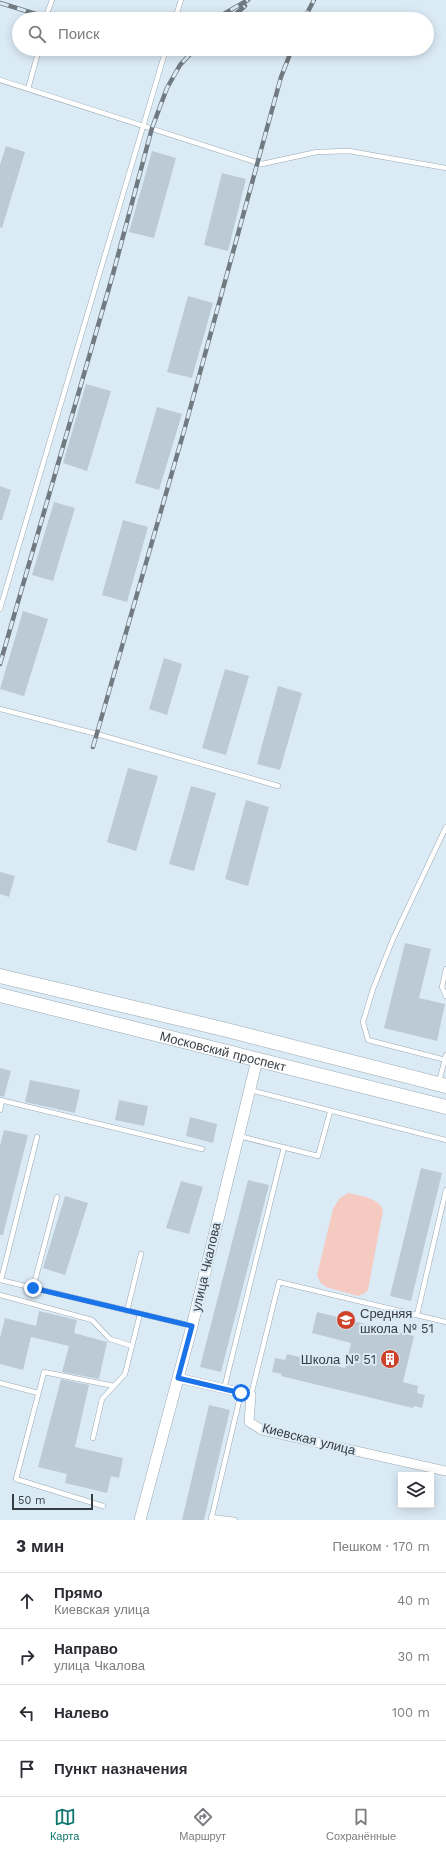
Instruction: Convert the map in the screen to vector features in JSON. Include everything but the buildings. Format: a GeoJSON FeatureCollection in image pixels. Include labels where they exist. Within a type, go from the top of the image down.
{"type":"FeatureCollection","features":[{"type":"Feature","properties":{"kind":"main road","name":"Московский проспект"},"geometry":{"type":"LineString","coordinates":[[0,976],[226,1030],[442,1085]]}},
{"type":"Feature","properties":{"kind":"main road","name":"Московский проспект"},"geometry":{"type":"LineString","coordinates":[[0,995],[440,1105]]}},
{"type":"Feature","properties":{"kind":"main road"},"geometry":{"type":"LineString","coordinates":[[440,1105],[442,1085]]}},
{"type":"Feature","properties":{"kind":"street","name":"улица Чкалова"},"geometry":{"type":"LineString","coordinates":[[140,1520],[192,1326],[257,1060]]}},
{"type":"Feature","properties":{"kind":"street"},"geometry":{"type":"LineString","coordinates":[[178,1378],[251,1395]]}},
{"type":"Feature","properties":{"kind":"street","name":"Киевская улица"},"geometry":{"type":"LineString","coordinates":[[251,1395],[249,1422],[262,1430],[446,1471]]}},
{"type":"Feature","properties":{"kind":"lane"},"geometry":{"type":"LineString","coordinates":[[48,12],[52,0]]}},
{"type":"Feature","properties":{"kind":"lane"},"geometry":{"type":"LineString","coordinates":[[177,12],[181,0]]}},
{"type":"Feature","properties":{"kind":"lane"},"geometry":{"type":"LineString","coordinates":[[28,89],[36,56]]}},
{"type":"Feature","properties":{"kind":"lane"},"geometry":{"type":"LineString","coordinates":[[0,609],[164,56]]}},
{"type":"Feature","properties":{"kind":"lane"},"geometry":{"type":"LineString","coordinates":[[0,80],[262,164],[317,152],[349,151],[446,168]]}},
{"type":"Feature","properties":{"kind":"lane"},"geometry":{"type":"LineString","coordinates":[[0,709],[97,734],[278,786]]}},
{"type":"Feature","properties":{"kind":"lane"},"geometry":{"type":"LineString","coordinates":[[442,1085],[446,1058],[368,1040],[363,1022],[373,989],[393,940],[446,827]]}},
{"type":"Feature","properties":{"kind":"lane"},"geometry":{"type":"LineString","coordinates":[[446,968],[442,987],[446,996]]}},
{"type":"Feature","properties":{"kind":"lane"},"geometry":{"type":"LineString","coordinates":[[249,1090],[330,1112],[446,1140]]}},
{"type":"Feature","properties":{"kind":"lane"},"geometry":{"type":"LineString","coordinates":[[0,1110],[1,1101],[202,1149]]}},
{"type":"Feature","properties":{"kind":"lane"},"geometry":{"type":"LineString","coordinates":[[238,1135],[318,1156],[330,1112]]}},
{"type":"Feature","properties":{"kind":"lane"},"geometry":{"type":"LineString","coordinates":[[38,1137],[0,1280],[192,1326]]}},
{"type":"Feature","properties":{"kind":"lane"},"geometry":{"type":"LineString","coordinates":[[224,1389],[284,1147]]}},
{"type":"Feature","properties":{"kind":"lane"},"geometry":{"type":"LineString","coordinates":[[417,1315],[446,1190]]}},
{"type":"Feature","properties":{"kind":"lane"},"geometry":{"type":"LineString","coordinates":[[33,1288],[57,1197]]}},
{"type":"Feature","properties":{"kind":"lane"},"geometry":{"type":"LineString","coordinates":[[127,1311],[141,1254]]}},
{"type":"Feature","properties":{"kind":"lane"},"geometry":{"type":"LineString","coordinates":[[251,1395],[279,1282],[446,1322]]}},
{"type":"Feature","properties":{"kind":"lane"},"geometry":{"type":"LineString","coordinates":[[0,1295],[92,1320],[110,1339],[132,1346]]}},
{"type":"Feature","properties":{"kind":"lane"},"geometry":{"type":"LineString","coordinates":[[93,1438],[102,1399],[125,1374],[140,1314]]}},
{"type":"Feature","properties":{"kind":"lane"},"geometry":{"type":"LineString","coordinates":[[103,1506],[16,1479],[44,1372],[114,1386]]}},
{"type":"Feature","properties":{"kind":"lane"},"geometry":{"type":"LineString","coordinates":[[0,1383],[38,1394]]}},
{"type":"Feature","properties":{"kind":"lane"},"geometry":{"type":"LineString","coordinates":[[235,1520],[211,1518],[241,1393]]}},
{"type":"Feature","properties":{"kind":"shaded area"},"geometry":{"type":"Polygon","coordinates":[[[348,1193],[373,1200],[381,1206],[383,1210],[368,1290],[358,1296],[326,1287],[320,1282],[317,1275],[333,1209],[339,1199],[348,1193]]]}},
{"type":"Feature","properties":{"kind":"railway"},"geometry":{"type":"LineString","coordinates":[[227,12],[248,0]]}},
{"type":"Feature","properties":{"kind":"railway"},"geometry":{"type":"LineString","coordinates":[[308,12],[314,0]]}},
{"type":"Feature","properties":{"kind":"railway"},"geometry":{"type":"LineString","coordinates":[[0,3],[29,12]]}},
{"type":"Feature","properties":{"kind":"railway"},"geometry":{"type":"LineString","coordinates":[[238,12],[245,6]]}},
{"type":"Feature","properties":{"kind":"railway"},"geometry":{"type":"LineString","coordinates":[[0,664],[113,274],[152,128],[167,88],[180,65],[188,56]]}},
{"type":"Feature","properties":{"kind":"railway"},"geometry":{"type":"LineString","coordinates":[[93,747],[184,431],[281,77],[289,56]]}},
{"type":"Feature","properties":{"kind":"place","name":"Средняя школа № 51"},"geometry":{"type":"Point","coordinates":[346,1320]}},
{"type":"Feature","properties":{"kind":"place","name":"Школа № 51"},"geometry":{"type":"Point","coordinates":[390,1359]}},
{"type":"Feature","properties":{"kind":"route"},"geometry":{"type":"LineString","coordinates":[[33,1288],[192,1326],[178,1378],[241,1393]]}}]}
